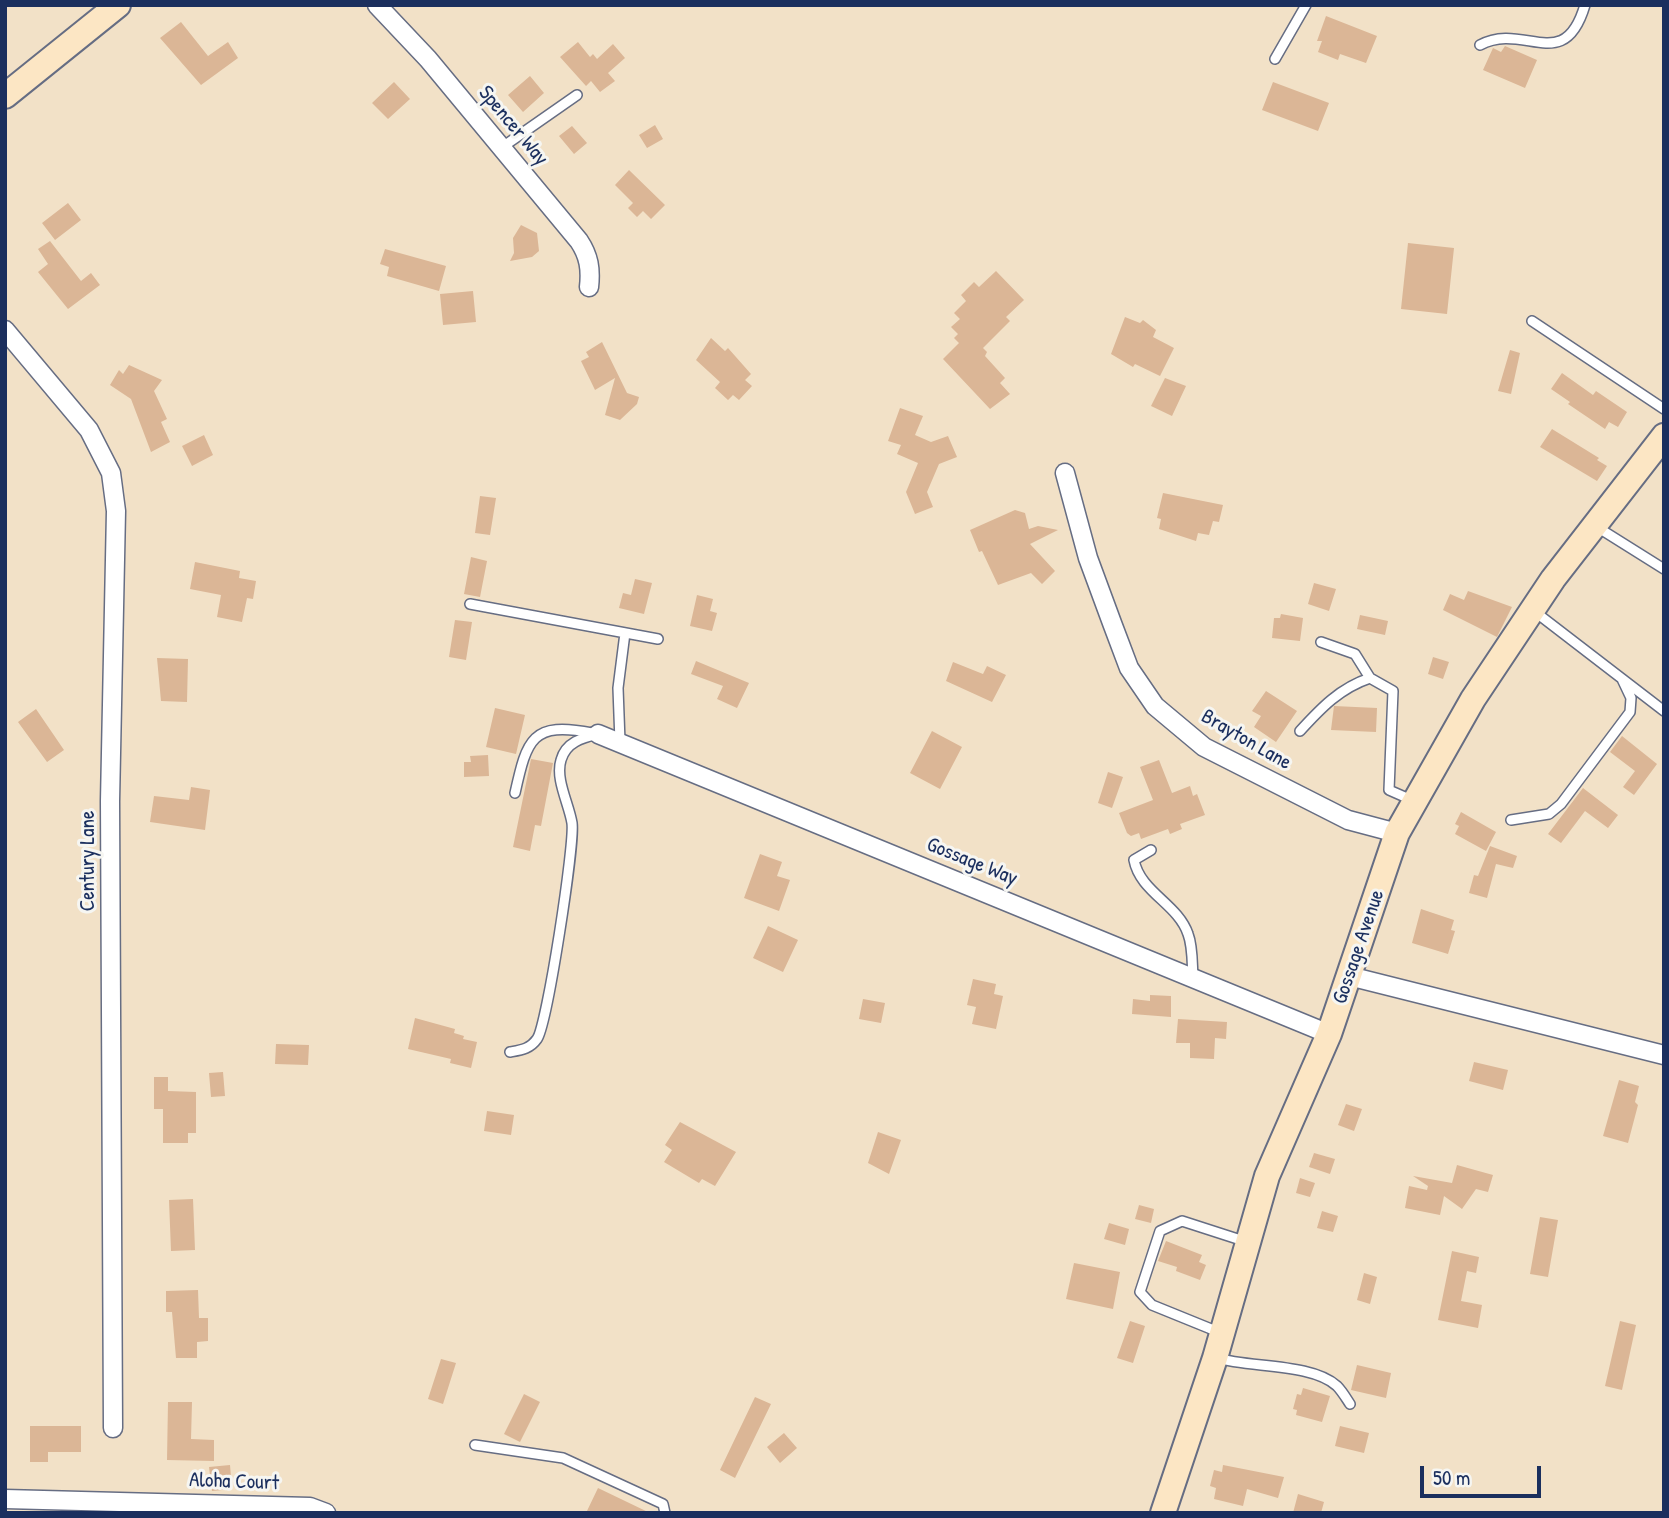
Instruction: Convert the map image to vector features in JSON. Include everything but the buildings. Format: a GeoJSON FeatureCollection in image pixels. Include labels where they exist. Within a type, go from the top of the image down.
{"type":"FeatureCollection","features":[{"type":"Feature","properties":{"kind":"street"},"geometry":{"type":"LineString","coordinates":[[5,96],[118,5]]}},
{"type":"Feature","properties":{"kind":"street","name":"Spencer Way"},"geometry":{"type":"LineString","coordinates":[[377,5],[428,59],[587,253],[589,287]]}},
{"type":"Feature","properties":{"kind":"street","name":"Century Lane"},"geometry":{"type":"LineString","coordinates":[[5,330],[89,430],[111,473],[116,511],[110,801],[113,1428]]}},
{"type":"Feature","properties":{"kind":"street","name":"Gossage Avenue"},"geometry":{"type":"LineString","coordinates":[[1163,1513],[1216,1358],[1267,1176],[1329,1034],[1397,833],[1473,699],[1532,610],[1664,436]]}},
{"type":"Feature","properties":{"kind":"street","name":"Brayton Lane"},"geometry":{"type":"LineString","coordinates":[[1065,473],[1088,558],[1120,646],[1129,668],[1155,706],[1204,747],[1348,820],[1397,833]]}},
{"type":"Feature","properties":{"kind":"street","name":"Gossage Way"},"geometry":{"type":"LineString","coordinates":[[598,734],[1329,1034]]}},
{"type":"Feature","properties":{"kind":"street"},"geometry":{"type":"LineString","coordinates":[[1349,976],[1664,1055]]}},
{"type":"Feature","properties":{"kind":"street","name":"Aloha Court"},"geometry":{"type":"LineString","coordinates":[[5,1499],[310,1507],[326,1513]]}},
{"type":"Feature","properties":{"kind":"lane"},"geometry":{"type":"LineString","coordinates":[[1275,59],[1306,5]]}},
{"type":"Feature","properties":{"kind":"lane"},"geometry":{"type":"LineString","coordinates":[[1480,45],[1490,39],[1554,43],[1567,39],[1579,26],[1586,5]]}},
{"type":"Feature","properties":{"kind":"lane"},"geometry":{"type":"LineString","coordinates":[[501,148],[577,95]]}},
{"type":"Feature","properties":{"kind":"lane"},"geometry":{"type":"LineString","coordinates":[[1532,321],[1664,409]]}},
{"type":"Feature","properties":{"kind":"lane"},"geometry":{"type":"LineString","coordinates":[[1596,526],[1664,569]]}},
{"type":"Feature","properties":{"kind":"lane"},"geometry":{"type":"LineString","coordinates":[[470,604],[658,639]]}},
{"type":"Feature","properties":{"kind":"lane"},"geometry":{"type":"LineString","coordinates":[[1532,610],[1664,711]]}},
{"type":"Feature","properties":{"kind":"lane"},"geometry":{"type":"LineString","coordinates":[[620,742],[618,688],[625,632]]}},
{"type":"Feature","properties":{"kind":"lane"},"geometry":{"type":"LineString","coordinates":[[1321,642],[1355,654],[1370,678],[1392,691],[1389,790],[1415,802]]}},
{"type":"Feature","properties":{"kind":"lane"},"geometry":{"type":"LineString","coordinates":[[1300,731],[1325,704],[1352,684],[1370,678]]}},
{"type":"Feature","properties":{"kind":"lane"},"geometry":{"type":"LineString","coordinates":[[1511,820],[1549,814],[1561,804],[1630,712],[1631,698],[1622,679]]}},
{"type":"Feature","properties":{"kind":"lane"},"geometry":{"type":"LineString","coordinates":[[515,793],[523,756],[532,740],[551,729],[565,727],[598,734]]}},
{"type":"Feature","properties":{"kind":"lane"},"geometry":{"type":"LineString","coordinates":[[510,1052],[527,1049],[539,1038],[556,950],[572,842],[572,823],[560,762],[567,748],[578,739],[598,734]]}},
{"type":"Feature","properties":{"kind":"lane"},"geometry":{"type":"LineString","coordinates":[[1151,850],[1134,859],[1137,875],[1185,927],[1189,935],[1193,978]]}},
{"type":"Feature","properties":{"kind":"lane"},"geometry":{"type":"LineString","coordinates":[[1222,1334],[1152,1306],[1140,1292],[1160,1231],[1182,1221],[1248,1242]]}},
{"type":"Feature","properties":{"kind":"lane"},"geometry":{"type":"LineString","coordinates":[[1216,1358],[1235,1364],[1316,1374],[1336,1385],[1350,1404]]}},
{"type":"Feature","properties":{"kind":"lane"},"geometry":{"type":"LineString","coordinates":[[475,1445],[564,1458],[663,1504],[665,1513]]}}]}
